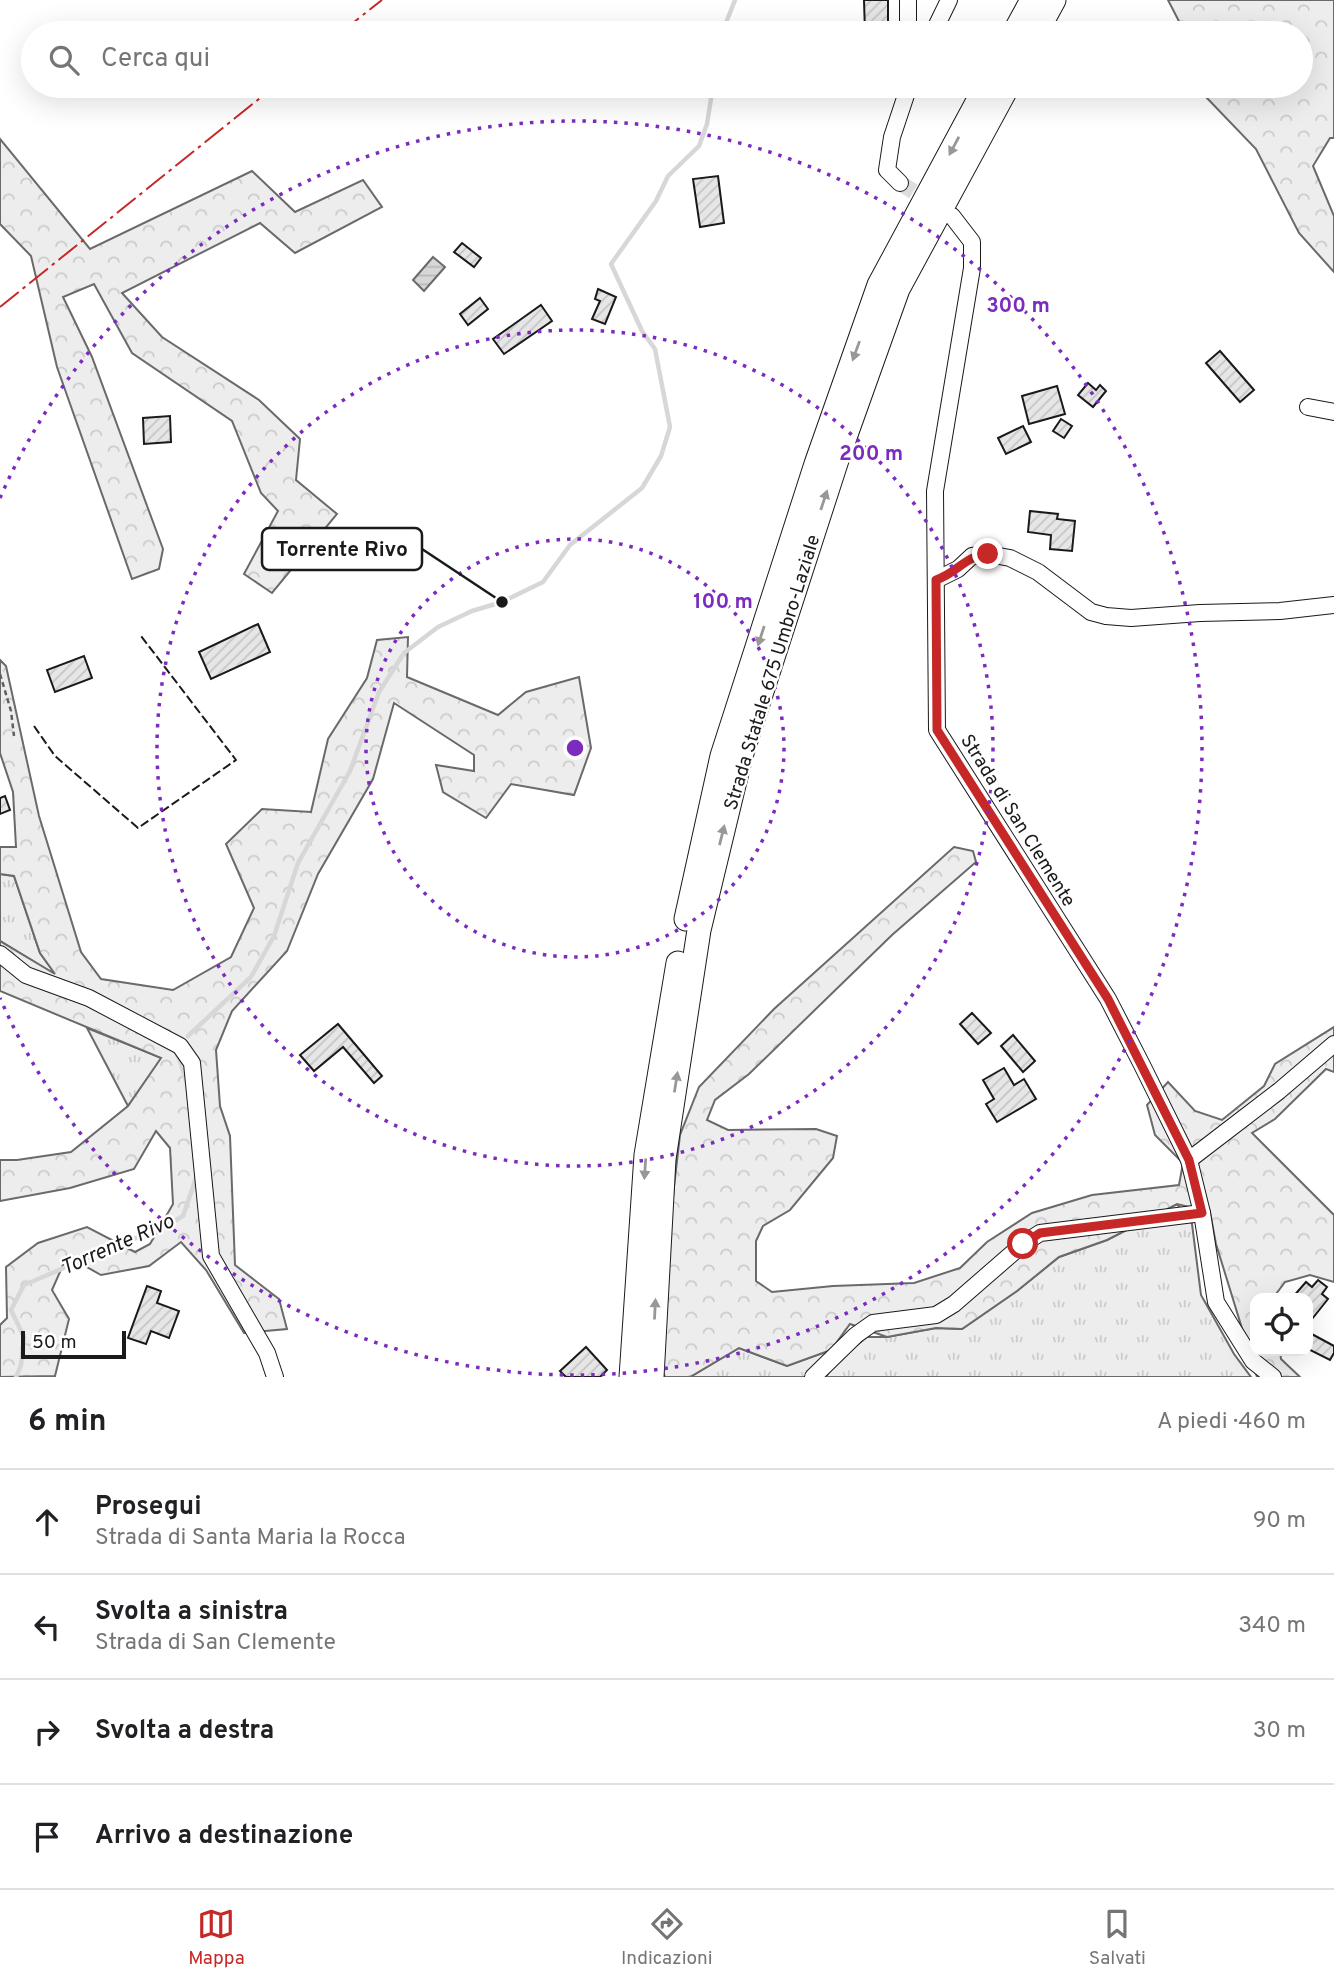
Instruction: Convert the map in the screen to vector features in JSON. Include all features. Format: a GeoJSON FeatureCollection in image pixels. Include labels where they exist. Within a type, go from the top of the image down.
{"type":"FeatureCollection","features":[{"type":"Feature","properties":{"kind":"highway"},"geometry":{"type":"LineString","coordinates":[[1021,21],[1032,0]]}},
{"type":"Feature","properties":{"kind":"highway"},"geometry":{"type":"LineString","coordinates":[[1043,21],[1054,0]]}},
{"type":"Feature","properties":{"kind":"highway","name":"Strada Statale 675 Umbro-Laziale"},"geometry":{"type":"LineString","coordinates":[[631,1377],[646,1156],[685,922],[722,756],[816,464],[879,285],[980,98]]}},
{"type":"Feature","properties":{"kind":"highway","name":"Strada Statale 675 Umbro-Laziale"},"geometry":{"type":"LineString","coordinates":[[652,1377],[664,1159],[699,930],[741,756],[838,457],[898,289],[1001,98]]}},
{"type":"Feature","properties":{"kind":"street"},"geometry":{"type":"LineString","coordinates":[[908,0],[908,21]]}},
{"type":"Feature","properties":{"kind":"street"},"geometry":{"type":"LineString","coordinates":[[939,21],[949,0]]}},
{"type":"Feature","properties":{"kind":"street"},"geometry":{"type":"LineString","coordinates":[[900,183],[887,170],[892,137],[904,98]]}},
{"type":"Feature","properties":{"kind":"street","name":"Strada di San Clemente"},"geometry":{"type":"LineString","coordinates":[[952,216],[972,243],[972,268],[935,491],[937,730],[1108,999],[1189,1160],[1202,1213],[1216,1302],[1253,1361],[1273,1377]]}},
{"type":"Feature","properties":{"kind":"street"},"geometry":{"type":"LineString","coordinates":[[1308,407],[1334,412]]}},
{"type":"Feature","properties":{"kind":"street"},"geometry":{"type":"LineString","coordinates":[[936,580],[958,569],[972,556],[988,554],[1010,558],[1038,572],[1091,612],[1106,616],[1131,618],[1200,612],[1280,611],[1334,605]]}},
{"type":"Feature","properties":{"kind":"street"},"geometry":{"type":"LineString","coordinates":[[0,954],[26,975],[89,998],[180,1046],[192,1063],[211,1256],[267,1353],[275,1377]]}},
{"type":"Feature","properties":{"kind":"street"},"geometry":{"type":"LineString","coordinates":[[1189,1160],[1279,1091],[1334,1044]]}},
{"type":"Feature","properties":{"kind":"street"},"geometry":{"type":"LineString","coordinates":[[813,1377],[856,1335],[873,1323],[936,1315],[954,1304],[1023,1244],[1040,1233],[1202,1213]]}},
{"type":"Feature","properties":{"kind":"path"},"geometry":{"type":"LineString","coordinates":[[0,674],[11,711],[14,736]]}},
{"type":"Feature","properties":{"kind":"green space"},"geometry":{"type":"Polygon","coordinates":[[[1168,0],[1334,0],[1334,138],[1330,138],[1313,166],[1334,216],[1334,272],[1299,233],[1256,149],[1207,98],[1313,98],[1313,21],[1179,21],[1168,0]]]}},
{"type":"Feature","properties":{"kind":"green space"},"geometry":{"type":"Polygon","coordinates":[[[0,139],[90,249],[252,171],[295,212],[363,180],[382,207],[295,253],[260,223],[122,293],[162,337],[259,400],[300,439],[296,480],[337,514],[272,593],[244,574],[278,511],[261,493],[232,421],[132,353],[94,284],[63,297],[92,357],[163,549],[159,569],[132,579],[57,367],[31,256],[0,224],[0,139]]]}},
{"type":"Feature","properties":{"kind":"green space"},"geometry":{"type":"Polygon","coordinates":[[[408,637],[407,677],[498,715],[526,692],[579,677],[591,748],[574,795],[511,784],[486,818],[443,792],[436,765],[474,771],[474,755],[394,703],[373,779],[318,874],[287,951],[232,1011],[216,1050],[220,1106],[230,1136],[235,1265],[279,1299],[287,1329],[244,1333],[206,1270],[181,1242],[149,1266],[101,1275],[67,1256],[52,1290],[69,1319],[55,1376],[0,1377],[0,1325],[7,1318],[6,1267],[38,1243],[87,1227],[135,1252],[150,1244],[173,1204],[170,1148],[156,1131],[134,1169],[70,1188],[0,1201],[0,1160],[71,1152],[128,1106],[161,1058],[0,991],[0,941],[55,974],[40,953],[14,876],[0,874],[0,847],[16,847],[13,792],[0,753],[0,660],[6,666],[39,816],[81,952],[101,979],[173,990],[231,957],[254,908],[226,844],[262,809],[311,812],[328,739],[367,678],[377,640],[408,637]]]}},
{"type":"Feature","properties":{"kind":"green space"},"geometry":{"type":"Polygon","coordinates":[[[954,847],[973,851],[976,862],[892,935],[749,1074],[715,1100],[707,1120],[728,1130],[816,1129],[837,1136],[833,1158],[790,1210],[763,1226],[756,1241],[756,1281],[772,1292],[833,1286],[914,1283],[960,1268],[987,1242],[1032,1213],[1092,1195],[1179,1185],[1183,1163],[1155,1135],[1147,1105],[1168,1082],[1195,1111],[1222,1120],[1264,1086],[1275,1064],[1334,1027],[1334,1072],[1326,1069],[1275,1119],[1252,1133],[1334,1215],[1334,1282],[1310,1275],[1285,1282],[1277,1293],[1250,1293],[1250,1354],[1216,1244],[1210,1212],[1177,1204],[1107,1240],[1059,1257],[1017,1291],[962,1329],[936,1328],[887,1337],[850,1324],[831,1350],[787,1366],[739,1348],[690,1377],[665,1377],[663,1372],[668,1239],[680,1135],[699,1087],[774,1009],[954,847]]]}},
{"type":"Feature","properties":{"kind":"green space"},"geometry":{"type":"Polygon","coordinates":[[[0,874],[14,876],[40,953],[56,975],[0,941],[0,874]]]}},
{"type":"Feature","properties":{"kind":"green space"},"geometry":{"type":"Polygon","coordinates":[[[87,1028],[162,1058],[128,1106],[87,1028]]]}},
{"type":"Feature","properties":{"kind":"green space"},"geometry":{"type":"Polygon","coordinates":[[[1177,1204],[1192,1224],[1201,1295],[1234,1354],[1251,1377],[826,1377],[836,1362],[867,1337],[887,1337],[936,1328],[962,1329],[1017,1291],[1059,1257],[1107,1240],[1177,1204]]]}},
{"type":"Feature","properties":{"kind":"green space"},"geometry":{"type":"Polygon","coordinates":[[[739,1348],[787,1366],[831,1350],[822,1377],[690,1377],[739,1348]]]}},
{"type":"Feature","properties":{"kind":"green space"},"geometry":{"type":"Polygon","coordinates":[[[1251,1356],[1281,1356],[1300,1377],[1257,1377],[1251,1356]]]}},
{"type":"Feature","properties":{"kind":"shaded area"},"geometry":{"type":"Polygon","coordinates":[[[433,257],[445,267],[424,291],[413,280],[433,257]]]}},
{"type":"Feature","properties":{"kind":"building"},"geometry":{"type":"Polygon","coordinates":[[[864,0],[888,0],[888,21],[865,21],[864,0]]]}},
{"type":"Feature","properties":{"kind":"building"},"geometry":{"type":"Polygon","coordinates":[[[718,176],[724,223],[700,227],[693,179],[718,176]]]}},
{"type":"Feature","properties":{"kind":"building"},"geometry":{"type":"Polygon","coordinates":[[[462,243],[481,258],[474,267],[454,252],[462,243]]]}},
{"type":"Feature","properties":{"kind":"building"},"geometry":{"type":"Polygon","coordinates":[[[598,289],[616,297],[605,324],[592,319],[600,301],[595,299],[598,289]]]}},
{"type":"Feature","properties":{"kind":"building"},"geometry":{"type":"Polygon","coordinates":[[[480,298],[488,309],[468,325],[460,314],[480,298]]]}},
{"type":"Feature","properties":{"kind":"building"},"geometry":{"type":"Polygon","coordinates":[[[541,305],[552,321],[504,354],[493,339],[541,305]]]}},
{"type":"Feature","properties":{"kind":"building"},"geometry":{"type":"Polygon","coordinates":[[[1220,351],[1254,390],[1240,402],[1206,363],[1220,351]]]}},
{"type":"Feature","properties":{"kind":"building"},"geometry":{"type":"Polygon","coordinates":[[[1088,383],[1096,390],[1100,385],[1106,391],[1093,407],[1078,395],[1088,383]]]}},
{"type":"Feature","properties":{"kind":"building"},"geometry":{"type":"Polygon","coordinates":[[[1057,386],[1065,414],[1029,424],[1022,396],[1057,386]]]}},
{"type":"Feature","properties":{"kind":"building"},"geometry":{"type":"Polygon","coordinates":[[[170,416],[171,442],[144,444],[143,418],[170,416]]]}},
{"type":"Feature","properties":{"kind":"building"},"geometry":{"type":"Polygon","coordinates":[[[1061,419],[1072,426],[1064,438],[1053,431],[1061,419]]]}},
{"type":"Feature","properties":{"kind":"building"},"geometry":{"type":"Polygon","coordinates":[[[1023,426],[1031,442],[1006,454],[998,438],[1023,426]]]}},
{"type":"Feature","properties":{"kind":"building"},"geometry":{"type":"Polygon","coordinates":[[[1030,511],[1058,514],[1057,519],[1075,521],[1072,551],[1050,549],[1051,535],[1028,532],[1030,511]]]}},
{"type":"Feature","properties":{"kind":"building"},"geometry":{"type":"Polygon","coordinates":[[[258,624],[270,652],[211,679],[199,652],[258,624]]]}},
{"type":"Feature","properties":{"kind":"building"},"geometry":{"type":"Polygon","coordinates":[[[84,656],[92,678],[55,692],[47,670],[84,656]]]}},
{"type":"Feature","properties":{"kind":"building"},"geometry":{"type":"Polygon","coordinates":[[[5,796],[10,810],[0,814],[0,798],[5,796]]]}},
{"type":"Feature","properties":{"kind":"building"},"geometry":{"type":"Polygon","coordinates":[[[972,1013],[991,1033],[978,1044],[960,1024],[972,1013]]]}},
{"type":"Feature","properties":{"kind":"building"},"geometry":{"type":"Polygon","coordinates":[[[338,1024],[382,1076],[374,1083],[343,1047],[314,1071],[300,1055],[338,1024]]]}},
{"type":"Feature","properties":{"kind":"building"},"geometry":{"type":"Polygon","coordinates":[[[1013,1035],[1035,1061],[1023,1072],[1001,1046],[1013,1035]]]}},
{"type":"Feature","properties":{"kind":"building"},"geometry":{"type":"Polygon","coordinates":[[[1004,1068],[1014,1085],[1024,1079],[1036,1099],[997,1122],[986,1104],[994,1099],[983,1080],[1004,1068]]]}},
{"type":"Feature","properties":{"kind":"building"},"geometry":{"type":"Polygon","coordinates":[[[1318,1280],[1327,1287],[1322,1294],[1328,1299],[1313,1318],[1313,1293],[1296,1293],[1306,1282],[1312,1287],[1318,1280]]]}},
{"type":"Feature","properties":{"kind":"building"},"geometry":{"type":"Polygon","coordinates":[[[147,1286],[161,1291],[157,1303],[179,1311],[169,1338],[151,1331],[146,1344],[128,1338],[147,1286]]]}},
{"type":"Feature","properties":{"kind":"building"},"geometry":{"type":"Polygon","coordinates":[[[1313,1335],[1334,1346],[1330,1360],[1313,1352],[1313,1335]]]}},
{"type":"Feature","properties":{"kind":"building"},"geometry":{"type":"Polygon","coordinates":[[[586,1347],[607,1370],[600,1377],[566,1377],[560,1371],[586,1347]]]}},
{"type":"Feature","properties":{"kind":"waterway","name":"Torrente Rivo"},"geometry":{"type":"LineString","coordinates":[[727,21],[735,0]]}},
{"type":"Feature","properties":{"kind":"waterway","name":"Torrente Rivo"},"geometry":{"type":"LineString","coordinates":[[188,1036],[251,977],[274,936],[298,863],[350,771],[379,692],[404,653],[438,627],[472,611],[502,602],[543,582],[570,545],[642,488],[661,456],[670,427],[655,349],[642,331],[611,264],[656,201],[668,176],[699,146],[707,124],[711,98]]}},
{"type":"Feature","properties":{"kind":"waterway","name":"Torrente Rivo"},"geometry":{"type":"LineString","coordinates":[[178,1055],[187,1083]]}},
{"type":"Feature","properties":{"kind":"waterway","name":"Torrente Rivo"},"geometry":{"type":"LineString","coordinates":[[16,1377],[21,1365],[24,1337],[11,1310],[24,1285],[157,1231],[183,1216],[197,1175]]}},
{"type":"Feature","properties":{"kind":"tunnel"},"geometry":{"type":"LineString","coordinates":[[900,183],[932,203]]}},
{"type":"Feature","properties":{"kind":"fence"},"geometry":{"type":"LineString","coordinates":[[34,726],[55,756],[138,828],[236,760],[141,636]]}},
{"type":"Feature","properties":{"kind":"power"},"geometry":{"type":"LineString","coordinates":[[355,21],[382,0]]}},
{"type":"Feature","properties":{"kind":"power"},"geometry":{"type":"LineString","coordinates":[[0,307],[260,98]]}},
{"type":"Feature","properties":{"kind":"place","name":"Torrente Rivo"},"geometry":{"type":"Point","coordinates":[502,602]}},
{"type":"Feature","properties":{"kind":"route"},"geometry":{"type":"LineString","coordinates":[[988,554],[972,556],[946,577],[936,580],[937,730],[1108,999],[1189,1160],[1202,1213],[1040,1233],[1023,1244]]}}]}
